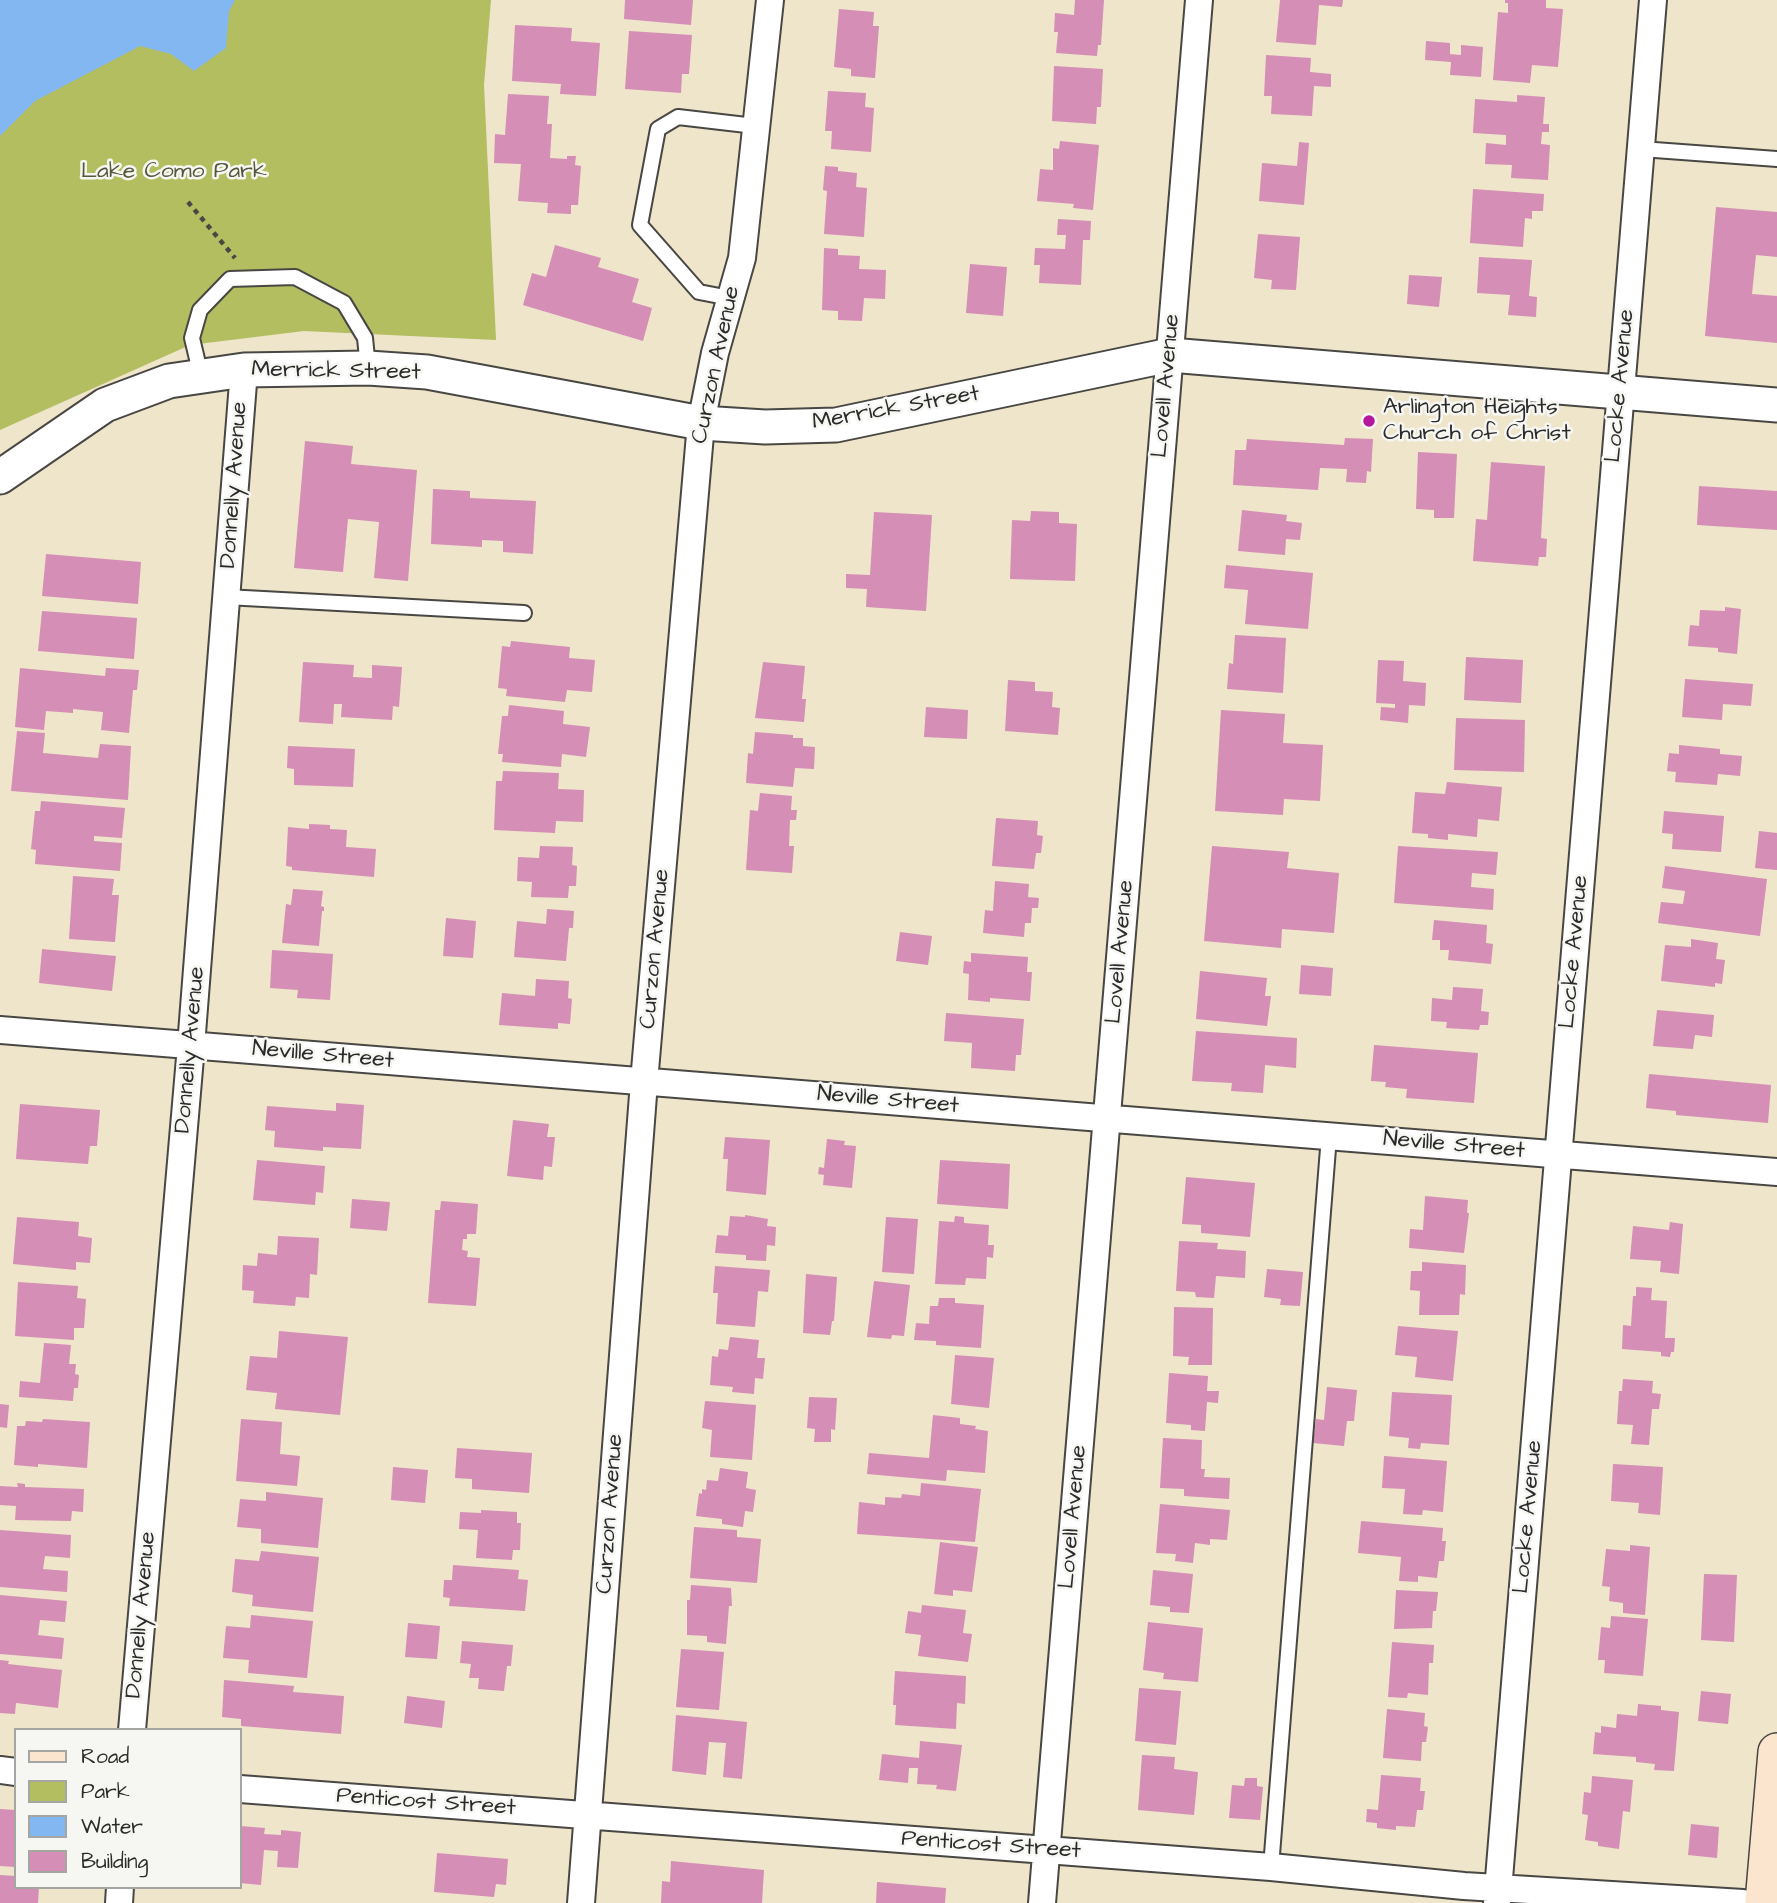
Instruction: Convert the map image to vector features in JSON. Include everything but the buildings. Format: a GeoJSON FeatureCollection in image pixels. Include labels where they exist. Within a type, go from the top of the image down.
{"type":"FeatureCollection","features":[{"type":"Feature","properties":{"kind":"main road"},"geometry":{"type":"LineString","coordinates":[[1764,1903],[1777,1752]]}},
{"type":"Feature","properties":{"kind":"street","name":"Curzon Avenue"},"geometry":{"type":"LineString","coordinates":[[581,1903],[644,1082],[701,423],[715,353],[742,258],[770,0]]}},
{"type":"Feature","properties":{"kind":"street","name":"Lovell Avenue"},"geometry":{"type":"LineString","coordinates":[[1042,1903],[1199,0]]}},
{"type":"Feature","properties":{"kind":"street","name":"Locke Avenue"},"geometry":{"type":"LineString","coordinates":[[1498,1895],[1653,0]]}},
{"type":"Feature","properties":{"kind":"street","name":"Merrick Street"},"geometry":{"type":"LineString","coordinates":[[0,477],[105,405],[169,382],[244,370],[368,368],[427,372],[701,423],[765,427],[836,425],[1170,355],[1777,405]]}},
{"type":"Feature","properties":{"kind":"street","name":"Donnelly Avenue"},"geometry":{"type":"LineString","coordinates":[[132,1728],[191,1046],[244,370]]}},
{"type":"Feature","properties":{"kind":"street","name":"Neville Street"},"geometry":{"type":"LineString","coordinates":[[0,1030],[1777,1172]]}},
{"type":"Feature","properties":{"kind":"street","name":"Penticost Street"},"geometry":{"type":"LineString","coordinates":[[242,1788],[1271,1867],[1498,1895],[1743,1903]]}},
{"type":"Feature","properties":{"kind":"lane"},"geometry":{"type":"LineString","coordinates":[[730,298],[699,292],[640,225],[658,129],[678,117],[755,126]]}},
{"type":"Feature","properties":{"kind":"lane"},"geometry":{"type":"LineString","coordinates":[[1641,149],[1777,159]]}},
{"type":"Feature","properties":{"kind":"lane"},"geometry":{"type":"LineString","coordinates":[[201,377],[192,338],[200,310],[230,279],[295,277],[344,303],[365,338],[368,368]]}},
{"type":"Feature","properties":{"kind":"lane"},"geometry":{"type":"LineString","coordinates":[[226,597],[524,613]]}},
{"type":"Feature","properties":{"kind":"lane"},"geometry":{"type":"LineString","coordinates":[[1271,1867],[1329,1136]]}},
{"type":"Feature","properties":{"kind":"path"},"geometry":{"type":"LineString","coordinates":[[188,202],[228,248],[250,279]]}},
{"type":"Feature","properties":{"kind":"green space","name":"Lake Como Park"},"geometry":{"type":"Polygon","coordinates":[[[0,0],[491,0],[484,85],[496,340],[304,331],[190,345],[0,430],[0,0]]]}},
{"type":"Feature","properties":{"kind":"water"},"geometry":{"type":"Polygon","coordinates":[[[0,0],[235,0],[229,11],[226,48],[194,71],[171,54],[140,46],[35,101],[0,136],[0,0]]]}},
{"type":"Feature","properties":{"kind":"place","name":"Arlington Heights Church of Christ"},"geometry":{"type":"Point","coordinates":[1369,421]}}]}
